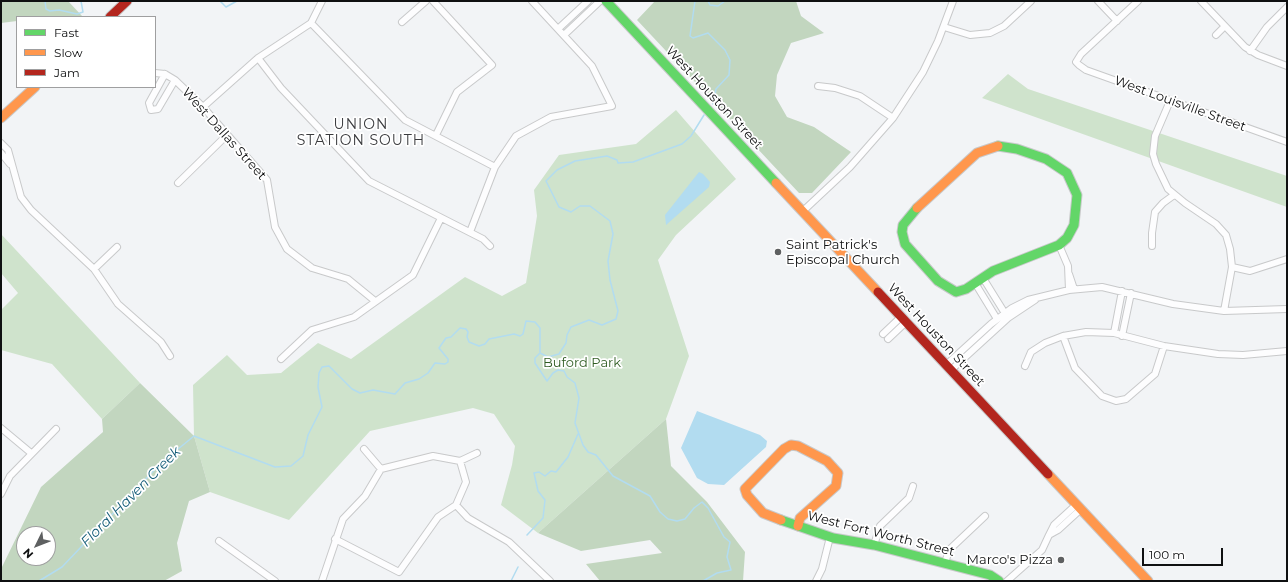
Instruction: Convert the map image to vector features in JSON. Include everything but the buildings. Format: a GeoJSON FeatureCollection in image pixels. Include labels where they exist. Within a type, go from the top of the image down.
{"type":"FeatureCollection","features":[{"type":"Feature","properties":{"kind":"street"},"geometry":{"type":"LineString","coordinates":[[111,16],[127,1]]}},
{"type":"Feature","properties":{"kind":"street"},"geometry":{"type":"LineString","coordinates":[[203,107],[258,58],[311,23],[322,1]]}},
{"type":"Feature","properties":{"kind":"street"},"geometry":{"type":"LineString","coordinates":[[402,22],[426,1]]}},
{"type":"Feature","properties":{"kind":"street"},"geometry":{"type":"LineString","coordinates":[[433,1],[492,65],[457,92],[436,135]]}},
{"type":"Feature","properties":{"kind":"street"},"geometry":{"type":"LineString","coordinates":[[470,232],[495,167],[516,136],[551,117],[612,106],[592,66],[532,1]]}},
{"type":"Feature","properties":{"kind":"street"},"geometry":{"type":"LineString","coordinates":[[558,29],[588,1]]}},
{"type":"Feature","properties":{"kind":"street"},"geometry":{"type":"LineString","coordinates":[[564,35],[600,1]]}},
{"type":"Feature","properties":{"kind":"street","name":"West Houston Street"},"geometry":{"type":"LineString","coordinates":[[606,1],[1148,581]]}},
{"type":"Feature","properties":{"kind":"street"},"geometry":{"type":"LineString","coordinates":[[802,211],[864,153],[893,118],[923,72],[944,27],[953,1]]}},
{"type":"Feature","properties":{"kind":"street"},"geometry":{"type":"LineString","coordinates":[[944,27],[970,35],[990,33],[1004,26],[1031,1]]}},
{"type":"Feature","properties":{"kind":"street"},"geometry":{"type":"LineString","coordinates":[[1098,1],[1116,21],[1138,1]]}},
{"type":"Feature","properties":{"kind":"street"},"geometry":{"type":"LineString","coordinates":[[1201,1],[1250,51],[1287,66]]}},
{"type":"Feature","properties":{"kind":"street"},"geometry":{"type":"LineString","coordinates":[[1250,51],[1266,27],[1287,7]]}},
{"type":"Feature","properties":{"kind":"street","name":"West Louisville Street"},"geometry":{"type":"LineString","coordinates":[[1116,21],[1081,54],[1076,62],[1086,70],[1287,142]]}},
{"type":"Feature","properties":{"kind":"street"},"geometry":{"type":"LineString","coordinates":[[311,23],[405,120],[495,167]]}},
{"type":"Feature","properties":{"kind":"street"},"geometry":{"type":"LineString","coordinates":[[1216,34],[1225,26]]}},
{"type":"Feature","properties":{"kind":"street"},"geometry":{"type":"LineString","coordinates":[[258,58],[281,88],[369,181],[470,232],[483,239],[490,246]]}},
{"type":"Feature","properties":{"kind":"street","name":"West Dallas Street"},"geometry":{"type":"LineString","coordinates":[[156,73],[165,74],[175,80],[203,107],[226,136],[267,180],[275,227],[287,249],[312,268],[348,279],[375,301]]}},
{"type":"Feature","properties":{"kind":"street"},"geometry":{"type":"LineString","coordinates":[[165,74],[149,103],[151,110],[158,109],[175,80]]}},
{"type":"Feature","properties":{"kind":"street"},"geometry":{"type":"LineString","coordinates":[[818,86],[845,91],[860,96],[893,118]]}},
{"type":"Feature","properties":{"kind":"street"},"geometry":{"type":"LineString","coordinates":[[1,118],[34,88]]}},
{"type":"Feature","properties":{"kind":"street"},"geometry":{"type":"LineString","coordinates":[[1170,101],[1156,136],[1153,154],[1164,183],[1174,194],[1222,229],[1226,234],[1230,249],[1232,267],[1224,311]]}},
{"type":"Feature","properties":{"kind":"street"},"geometry":{"type":"LineString","coordinates":[[178,183],[226,136]]}},
{"type":"Feature","properties":{"kind":"street"},"geometry":{"type":"LineString","coordinates":[[1,143],[8,150],[20,197],[31,210],[94,269],[118,304],[161,342],[170,356]]}},
{"type":"Feature","properties":{"kind":"street"},"geometry":{"type":"LineString","coordinates":[[998,146],[1017,149],[1053,163],[1067,173],[1077,195],[1076,217],[1071,231],[1059,245],[1018,260],[983,278],[966,289],[956,292],[947,288],[938,281],[917,258],[905,244],[902,232],[903,225],[913,211],[977,153],[991,147],[998,146]]}},
{"type":"Feature","properties":{"kind":"street"},"geometry":{"type":"LineString","coordinates":[[1,154],[11,165]]}},
{"type":"Feature","properties":{"kind":"street"},"geometry":{"type":"LineString","coordinates":[[1152,246],[1155,212],[1174,194]]}},
{"type":"Feature","properties":{"kind":"street"},"geometry":{"type":"LineString","coordinates":[[281,359],[312,330],[354,317],[413,275],[441,218]]}},
{"type":"Feature","properties":{"kind":"street"},"geometry":{"type":"LineString","coordinates":[[1059,245],[1066,259],[1072,290]]}},
{"type":"Feature","properties":{"kind":"street"},"geometry":{"type":"LineString","coordinates":[[94,269],[117,247]]}},
{"type":"Feature","properties":{"kind":"street"},"geometry":{"type":"LineString","coordinates":[[1232,267],[1250,272],[1287,259]]}},
{"type":"Feature","properties":{"kind":"street"},"geometry":{"type":"LineString","coordinates":[[983,278],[1006,316]]}},
{"type":"Feature","properties":{"kind":"street"},"geometry":{"type":"LineString","coordinates":[[975,283],[997,319]]}},
{"type":"Feature","properties":{"kind":"street"},"geometry":{"type":"LineString","coordinates":[[948,367],[997,319],[1006,316],[1035,300],[1072,290],[1102,287],[1173,304],[1224,311],[1287,309]]}},
{"type":"Feature","properties":{"kind":"street"},"geometry":{"type":"LineString","coordinates":[[1114,333],[1122,291]]}},
{"type":"Feature","properties":{"kind":"street"},"geometry":{"type":"LineString","coordinates":[[1122,336],[1131,293]]}},
{"type":"Feature","properties":{"kind":"street"},"geometry":{"type":"LineString","coordinates":[[990,308],[997,303]]}},
{"type":"Feature","properties":{"kind":"street"},"geometry":{"type":"LineString","coordinates":[[948,367],[1006,316]]}},
{"type":"Feature","properties":{"kind":"street"},"geometry":{"type":"LineString","coordinates":[[886,336],[904,319]]}},
{"type":"Feature","properties":{"kind":"street"},"geometry":{"type":"LineString","coordinates":[[1025,366],[1031,352],[1045,343],[1063,336],[1086,332],[1114,333],[1190,351],[1237,354],[1287,351]]}},
{"type":"Feature","properties":{"kind":"street"},"geometry":{"type":"LineString","coordinates":[[1063,336],[1075,368],[1102,396],[1116,401],[1126,399],[1155,374],[1164,346]]}},
{"type":"Feature","properties":{"kind":"street"},"geometry":{"type":"LineString","coordinates":[[1,428],[31,453]]}},
{"type":"Feature","properties":{"kind":"street"},"geometry":{"type":"LineString","coordinates":[[1,494],[10,476],[56,429]]}},
{"type":"Feature","properties":{"kind":"street","name":"West Fort Worth Street"},"geometry":{"type":"LineString","coordinates":[[798,526],[800,518],[836,486],[838,482],[838,473],[827,461],[798,446],[791,446],[784,449],[750,482],[745,489],[747,495],[763,513],[798,526],[830,537],[874,545],[945,563],[990,575],[999,581]]}},
{"type":"Feature","properties":{"kind":"street"},"geometry":{"type":"LineString","coordinates":[[364,449],[381,469]]}},
{"type":"Feature","properties":{"kind":"street"},"geometry":{"type":"LineString","coordinates":[[322,581],[343,519],[365,496],[381,469],[433,456],[460,461],[476,453]]}},
{"type":"Feature","properties":{"kind":"street"},"geometry":{"type":"LineString","coordinates":[[335,539],[399,572],[438,517],[456,505],[466,482],[460,461]]}},
{"type":"Feature","properties":{"kind":"street"},"geometry":{"type":"LineString","coordinates":[[874,545],[880,526],[910,498],[913,486]]}},
{"type":"Feature","properties":{"kind":"street"},"geometry":{"type":"LineString","coordinates":[[456,505],[468,518],[509,542],[550,581]]}},
{"type":"Feature","properties":{"kind":"street"},"geometry":{"type":"LineString","coordinates":[[1007,581],[1042,550],[1049,535],[1079,506]]}},
{"type":"Feature","properties":{"kind":"street"},"geometry":{"type":"LineString","coordinates":[[945,563],[949,550],[985,516]]}},
{"type":"Feature","properties":{"kind":"street"},"geometry":{"type":"LineString","coordinates":[[816,581],[822,569],[830,537]]}},
{"type":"Feature","properties":{"kind":"street"},"geometry":{"type":"LineString","coordinates":[[219,542],[275,581]]}},
{"type":"Feature","properties":{"kind":"green space"},"geometry":{"type":"Polygon","coordinates":[[[1,1],[68,1],[82,16],[16,16],[16,21],[1,23],[1,1]]]}},
{"type":"Feature","properties":{"kind":"green space"},"geometry":{"type":"Polygon","coordinates":[[[655,1],[796,1],[801,16],[824,33],[791,43],[777,75],[775,96],[787,117],[814,127],[851,152],[812,193],[799,193],[637,20],[655,1]]]}},
{"type":"Feature","properties":{"kind":"green space"},"geometry":{"type":"Polygon","coordinates":[[[1008,74],[1028,89],[1287,176],[1287,207],[982,98],[1008,74]]]}},
{"type":"Feature","properties":{"kind":"green space","name":"Buford Park"},"geometry":{"type":"Polygon","coordinates":[[[676,110],[736,179],[676,235],[658,260],[689,356],[666,419],[538,533],[501,505],[512,465],[515,446],[494,414],[473,408],[370,431],[289,520],[210,492],[194,436],[193,385],[227,355],[247,375],[281,373],[318,343],[351,359],[465,277],[502,296],[526,283],[537,216],[534,190],[559,155],[636,144],[676,110]]]}},
{"type":"Feature","properties":{"kind":"green space"},"geometry":{"type":"Polygon","coordinates":[[[1,234],[140,383],[102,419],[52,364],[1,350],[1,310],[18,293],[1,273],[1,234]]]}},
{"type":"Feature","properties":{"kind":"green space"},"geometry":{"type":"Polygon","coordinates":[[[140,383],[194,436],[210,492],[189,501],[177,543],[182,571],[164,581],[1,581],[1,569],[16,538],[16,566],[56,566],[56,526],[22,526],[41,487],[103,432],[102,419],[140,383]]]}},
{"type":"Feature","properties":{"kind":"green space"},"geometry":{"type":"Polygon","coordinates":[[[666,419],[671,466],[707,502],[745,552],[743,581],[600,581],[586,564],[662,553],[650,540],[581,551],[538,533],[666,419]]]}},
{"type":"Feature","properties":{"kind":"water"},"geometry":{"type":"Polygon","coordinates":[[[699,172],[703,174],[710,182],[709,187],[666,225],[665,215],[699,172]]]}},
{"type":"Feature","properties":{"kind":"water"},"geometry":{"type":"Polygon","coordinates":[[[697,411],[760,435],[767,441],[766,447],[724,485],[708,484],[697,478],[681,448],[697,411]]]}},
{"type":"Feature","properties":{"kind":"waterway"},"geometry":{"type":"LineString","coordinates":[[45,1],[46,9],[50,11],[59,10],[77,14],[83,12],[81,1]]}},
{"type":"Feature","properties":{"kind":"waterway"},"geometry":{"type":"LineString","coordinates":[[220,1],[226,7],[237,1]]}},
{"type":"Feature","properties":{"kind":"waterway"},"geometry":{"type":"LineString","coordinates":[[695,1],[690,36],[693,38],[708,33],[725,50],[730,60],[729,75],[716,89],[713,104]]}},
{"type":"Feature","properties":{"kind":"waterway"},"geometry":{"type":"LineString","coordinates":[[708,1],[710,5],[718,6],[725,1]]}},
{"type":"Feature","properties":{"kind":"waterway"},"geometry":{"type":"LineString","coordinates":[[703,581],[717,573],[731,570],[727,557],[730,542],[724,537],[708,508],[702,502],[694,508],[685,519],[677,521],[668,519],[660,512],[650,496],[613,476],[596,455],[588,452],[583,445],[575,423],[579,398],[575,383],[567,377],[564,371],[558,370],[553,373],[547,381],[535,363],[535,358],[540,353],[548,357],[559,354],[566,343],[567,335],[571,327],[589,320],[602,325],[616,319],[618,311],[610,280],[608,261],[613,234],[610,221],[590,206],[580,206],[571,212],[559,207],[546,181],[557,170],[575,161],[607,156],[617,160],[618,163],[633,162],[682,144],[691,136],[704,115]]}},
{"type":"Feature","properties":{"kind":"waterway","name":"Floral Haven Creek"},"geometry":{"type":"LineString","coordinates":[[39,581],[62,567],[161,463],[194,436],[275,467],[291,466],[303,456],[308,435],[322,407],[318,387],[319,373],[322,367],[329,366],[352,389],[360,393],[373,390],[395,394],[405,383],[419,379],[428,373],[435,363],[445,364],[448,362],[448,359],[439,348],[446,338],[451,337],[460,328],[466,329],[468,332],[467,337],[469,342],[479,346],[485,344],[489,339],[514,334],[520,336],[523,334],[526,321],[535,322],[540,328],[540,352]]}},
{"type":"Feature","properties":{"kind":"waterway"},"geometry":{"type":"LineString","coordinates":[[527,535],[543,518],[545,500],[538,491],[534,473],[539,472],[545,476],[551,471],[556,472],[568,457],[578,434]]}},
{"type":"Feature","properties":{"kind":"waterway"},"geometry":{"type":"LineString","coordinates":[[511,581],[518,567]]}},
{"type":"Feature","properties":{"kind":"traffic: fast"},"geometry":{"type":"LineString","coordinates":[[606,1],[776,183]]}},
{"type":"Feature","properties":{"kind":"traffic: fast"},"geometry":{"type":"LineString","coordinates":[[917,208],[903,225],[902,232],[905,244],[938,281],[956,292],[966,289],[993,271],[1059,245],[1067,238],[1074,225],[1077,195],[1067,173],[1046,159],[1017,149],[998,146]]}},
{"type":"Feature","properties":{"kind":"traffic: fast"},"geometry":{"type":"LineString","coordinates":[[781,520],[833,538],[874,545],[990,575],[999,581]]}},
{"type":"Feature","properties":{"kind":"traffic: slow"},"geometry":{"type":"LineString","coordinates":[[1,118],[34,88]]}},
{"type":"Feature","properties":{"kind":"traffic: slow"},"geometry":{"type":"LineString","coordinates":[[917,208],[977,153],[998,146]]}},
{"type":"Feature","properties":{"kind":"traffic: slow"},"geometry":{"type":"LineString","coordinates":[[776,183],[878,292]]}},
{"type":"Feature","properties":{"kind":"traffic: slow"},"geometry":{"type":"LineString","coordinates":[[781,520],[763,513],[747,495],[745,489],[784,449],[791,445],[798,446],[827,461],[838,473],[836,486],[800,518],[798,526]]}},
{"type":"Feature","properties":{"kind":"traffic: slow"},"geometry":{"type":"LineString","coordinates":[[1048,474],[1148,581]]}},
{"type":"Feature","properties":{"kind":"traffic: jam"},"geometry":{"type":"LineString","coordinates":[[111,16],[127,1]]}},
{"type":"Feature","properties":{"kind":"traffic: jam"},"geometry":{"type":"LineString","coordinates":[[878,292],[1048,474]]}},
{"type":"Feature","properties":{"kind":"place","name":"Saint Patrick's Episcopal Church"},"geometry":{"type":"Point","coordinates":[778,252]}},
{"type":"Feature","properties":{"kind":"place","name":"Marco's Pizza"},"geometry":{"type":"Point","coordinates":[1061,560]}},
{"type":"Feature","properties":{"kind":"district","name":"UNION STATION SOUTH"},"geometry":{"type":"Point","coordinates":[361,134]}}]}
